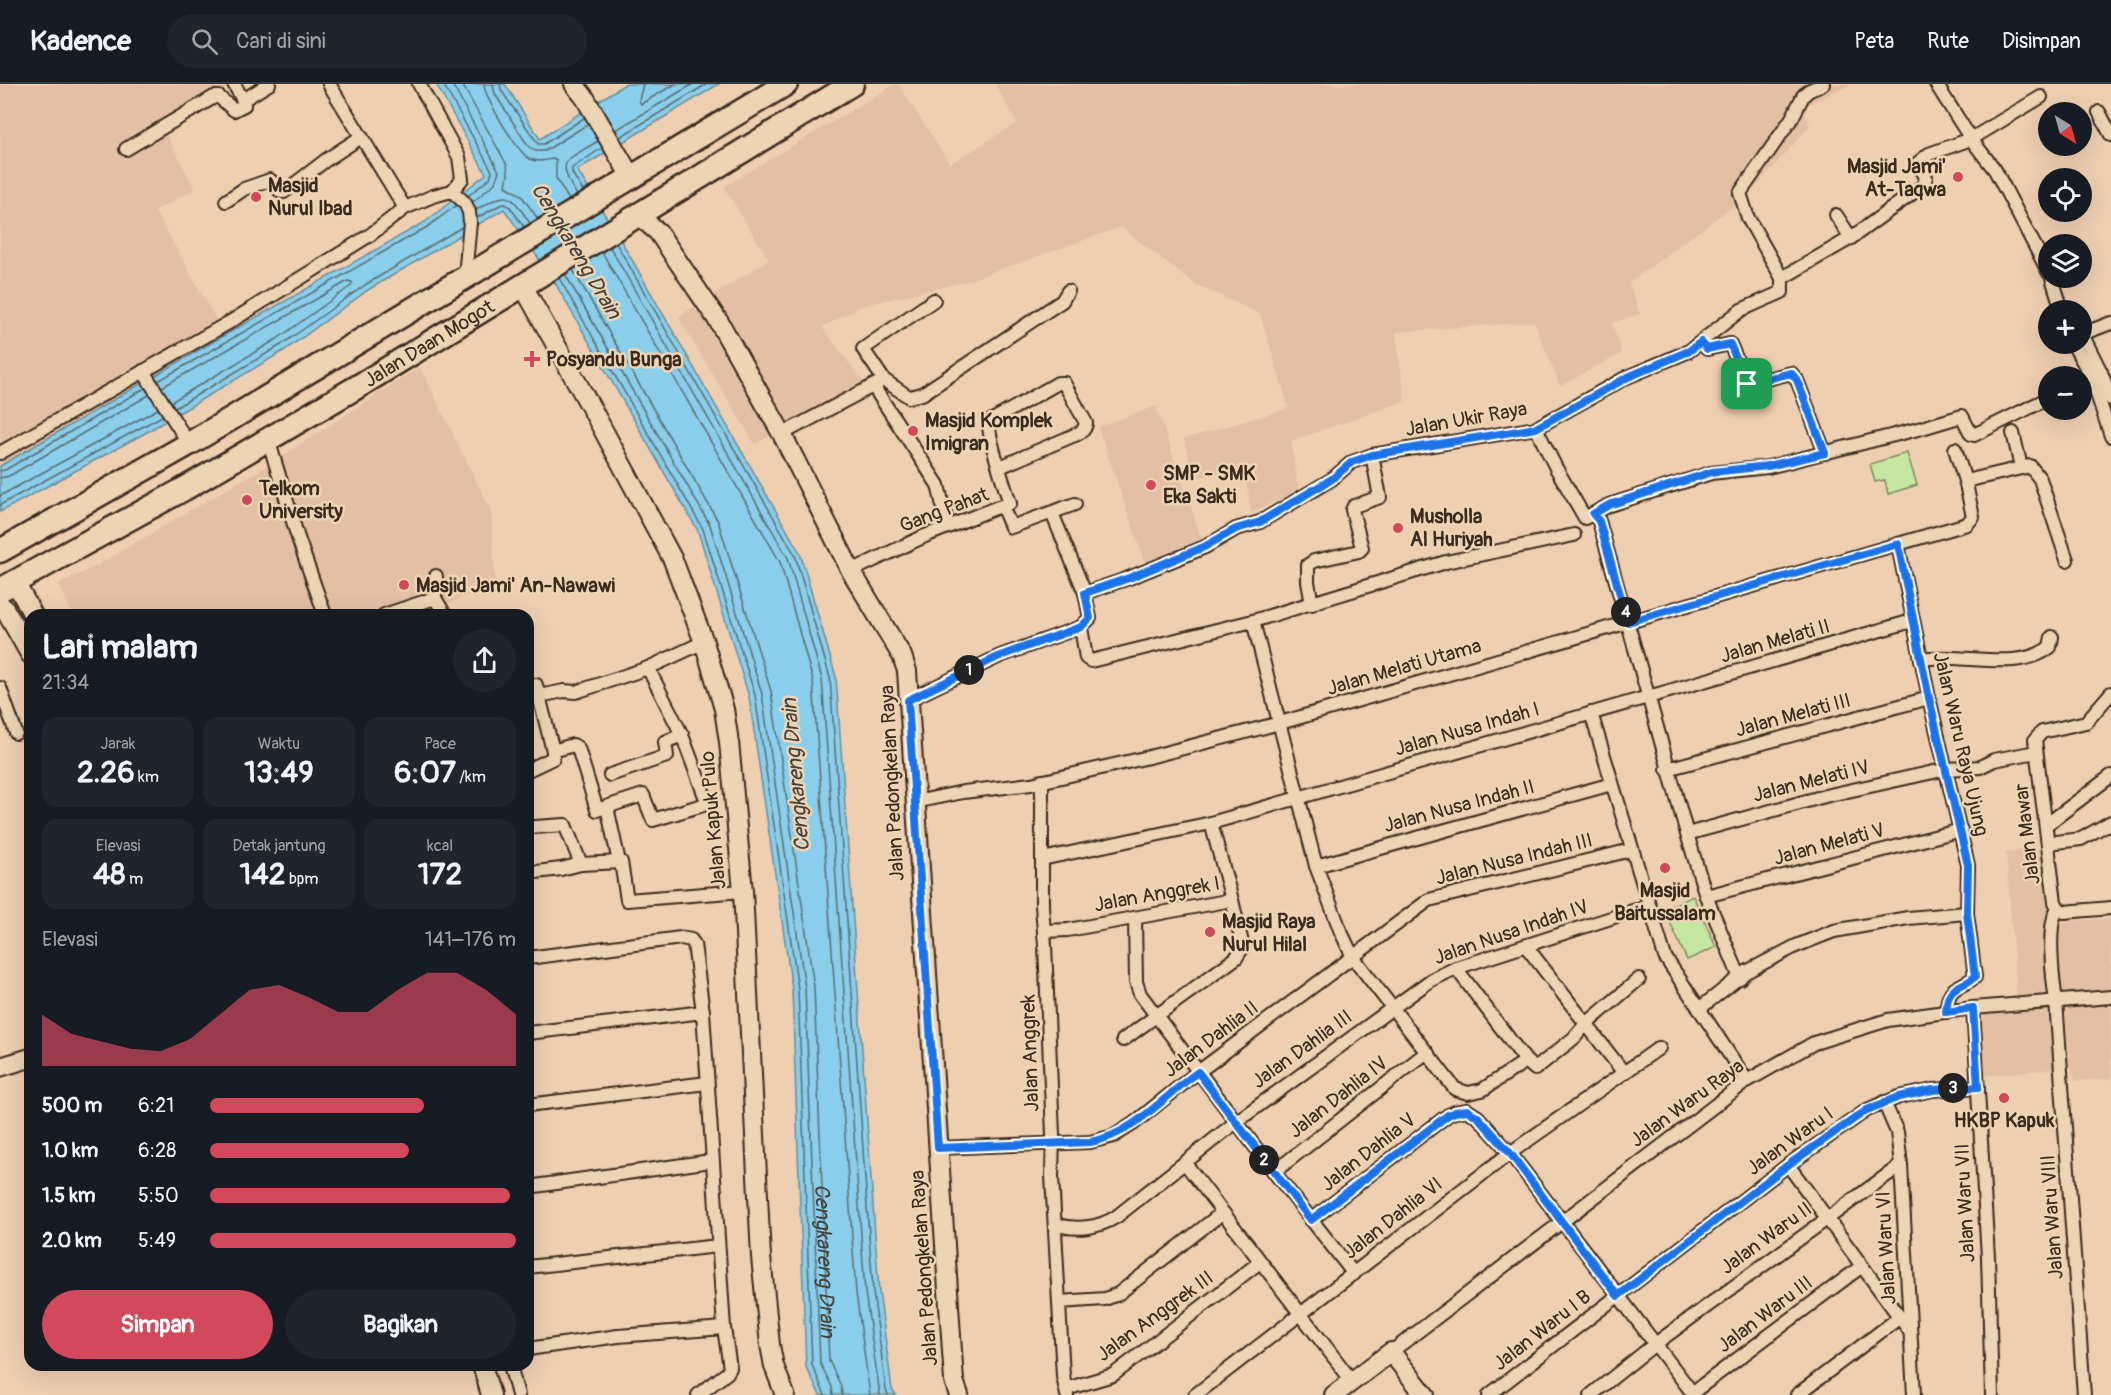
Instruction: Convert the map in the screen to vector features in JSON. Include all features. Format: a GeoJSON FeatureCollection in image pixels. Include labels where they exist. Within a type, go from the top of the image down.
{"type":"FeatureCollection","features":[{"type":"Feature","properties":{"kind":"highway","name":"Jalan Daan Mogot"},"geometry":{"type":"LineString","coordinates":[[0,551],[183,435],[465,276],[786,84]]}},
{"type":"Feature","properties":{"kind":"highway","name":"Jalan Daan Mogot"},"geometry":{"type":"LineString","coordinates":[[8,586],[184,489],[523,286],[852,84]]}},
{"type":"Feature","properties":{"kind":"highway"},"geometry":{"type":"LineString","coordinates":[[0,556],[8,586]]}},
{"type":"Feature","properties":{"kind":"main road"},"geometry":{"type":"LineString","coordinates":[[580,88],[619,156],[624,182]]}},
{"type":"Feature","properties":{"kind":"main road","name":"Jalan Pedongkelan Raya"},"geometry":{"type":"LineString","coordinates":[[642,212],[719,322],[782,434],[850,571],[902,656],[908,671],[908,700],[954,1381],[959,1395]]}},
{"type":"Feature","properties":{"kind":"main road","name":"Jalan Kapuk Pulo"},"geometry":{"type":"LineString","coordinates":[[523,286],[673,560],[704,642],[724,709],[743,891],[761,1257],[770,1345],[774,1366],[785,1395]]}},
{"type":"Feature","properties":{"kind":"main road"},"geometry":{"type":"LineString","coordinates":[[8,586],[28,609]]}},
{"type":"Feature","properties":{"kind":"main road"},"geometry":{"type":"LineString","coordinates":[[0,605],[24,644]]}},
{"type":"Feature","properties":{"kind":"main road"},"geometry":{"type":"LineString","coordinates":[[0,1067],[24,1060]]}},
{"type":"Feature","properties":{"kind":"main road"},"geometry":{"type":"LineString","coordinates":[[1334,1395],[1391,1352],[1425,1395]]}},
{"type":"Feature","properties":{"kind":"main road"},"geometry":{"type":"LineString","coordinates":[[484,1371],[491,1395]]}},
{"type":"Feature","properties":{"kind":"street"},"geometry":{"type":"LineString","coordinates":[[126,149],[214,97],[219,97],[235,110],[243,106],[243,100],[234,84]]}},
{"type":"Feature","properties":{"kind":"street"},"geometry":{"type":"LineString","coordinates":[[243,100],[269,84]]}},
{"type":"Feature","properties":{"kind":"street"},"geometry":{"type":"LineString","coordinates":[[329,84],[405,208]]}},
{"type":"Feature","properties":{"kind":"street"},"geometry":{"type":"LineString","coordinates":[[419,84],[459,157],[462,179],[455,193]]}},
{"type":"Feature","properties":{"kind":"street"},"geometry":{"type":"LineString","coordinates":[[1782,278],[1748,218],[1740,193],[1792,118],[1803,96],[1823,84]]}},
{"type":"Feature","properties":{"kind":"street"},"geometry":{"type":"LineString","coordinates":[[1936,84],[1995,170],[2038,252]]}},
{"type":"Feature","properties":{"kind":"street"},"geometry":{"type":"LineString","coordinates":[[1971,138],[2041,97]]}},
{"type":"Feature","properties":{"kind":"street"},"geometry":{"type":"LineString","coordinates":[[2098,112],[2111,135]]}},
{"type":"Feature","properties":{"kind":"street"},"geometry":{"type":"LineString","coordinates":[[226,201],[244,189],[270,180],[281,192],[284,192],[326,160],[362,137]]}},
{"type":"Feature","properties":{"kind":"street","name":"Jalan Ukir Raya"},"geometry":{"type":"LineString","coordinates":[[1085,593],[1129,578],[1204,547],[1236,529],[1260,522],[1332,479],[1352,462],[1372,455],[1536,428],[1628,377],[1689,351],[1741,310],[1782,292],[1782,278],[1851,238],[1924,185],[1926,177],[1918,163],[1929,154],[1971,138]]}},
{"type":"Feature","properties":{"kind":"street"},"geometry":{"type":"LineString","coordinates":[[0,453],[145,374],[370,235],[405,208],[433,196],[455,193]]}},
{"type":"Feature","properties":{"kind":"street"},"geometry":{"type":"LineString","coordinates":[[455,193],[465,203],[469,212],[465,276]]}},
{"type":"Feature","properties":{"kind":"street"},"geometry":{"type":"LineString","coordinates":[[1836,215],[1851,238]]}},
{"type":"Feature","properties":{"kind":"street"},"geometry":{"type":"LineString","coordinates":[[878,383],[909,397],[922,394],[1062,301],[1068,291]]}},
{"type":"Feature","properties":{"kind":"street"},"geometry":{"type":"LineString","coordinates":[[934,300],[863,349],[878,383],[938,485],[948,527]]}},
{"type":"Feature","properties":{"kind":"street"},"geometry":{"type":"LineString","coordinates":[[2092,330],[2111,323]]}},
{"type":"Feature","properties":{"kind":"street"},"geometry":{"type":"LineString","coordinates":[[1701,342],[1707,349],[1730,344],[1747,384],[1791,373],[1797,380],[1825,453]]}},
{"type":"Feature","properties":{"kind":"street"},"geometry":{"type":"LineString","coordinates":[[2092,353],[2102,372],[2111,399]]}},
{"type":"Feature","properties":{"kind":"street"},"geometry":{"type":"LineString","coordinates":[[145,374],[183,435]]}},
{"type":"Feature","properties":{"kind":"street"},"geometry":{"type":"LineString","coordinates":[[782,434],[878,383]]}},
{"type":"Feature","properties":{"kind":"street"},"geometry":{"type":"LineString","coordinates":[[1000,467],[1076,434],[1086,427],[1064,383],[1058,383],[989,422],[990,435],[1010,503],[1002,506]]}},
{"type":"Feature","properties":{"kind":"street"},"geometry":{"type":"LineString","coordinates":[[2092,392],[2111,436]]}},
{"type":"Feature","properties":{"kind":"street"},"geometry":{"type":"LineString","coordinates":[[1536,428],[1585,518],[1609,505],[1712,472],[1768,466],[1962,416],[1971,434],[1974,435],[2038,403]]}},
{"type":"Feature","properties":{"kind":"street"},"geometry":{"type":"LineString","coordinates":[[2013,433],[2021,467]]}},
{"type":"Feature","properties":{"kind":"street"},"geometry":{"type":"LineString","coordinates":[[268,439],[323,609]]}},
{"type":"Feature","properties":{"kind":"street"},"geometry":{"type":"LineString","coordinates":[[1955,449],[1966,484],[1970,480],[2030,466],[2040,479],[2067,560]]}},
{"type":"Feature","properties":{"kind":"street"},"geometry":{"type":"LineString","coordinates":[[1312,604],[1308,565],[1314,561],[1361,550],[1353,508],[1380,497],[1372,455]]}},
{"type":"Feature","properties":{"kind":"street","name":"Jalan Melati Utama"},"geometry":{"type":"LineString","coordinates":[[915,802],[963,792],[1042,781],[1149,757],[1280,723],[1967,524],[1973,517],[1966,484]]}},
{"type":"Feature","properties":{"kind":"street","name":"Gang Pahat"},"geometry":{"type":"LineString","coordinates":[[850,571],[948,527],[1002,506],[1011,527],[1075,504]]}},
{"type":"Feature","properties":{"kind":"street"},"geometry":{"type":"LineString","coordinates":[[908,700],[1000,656],[1081,627],[1090,618],[1085,593],[1080,586],[1052,513]]}},
{"type":"Feature","properties":{"kind":"street"},"geometry":{"type":"LineString","coordinates":[[1593,514],[1599,521],[1667,769],[1706,896],[1740,978]]}},
{"type":"Feature","properties":{"kind":"street"},"geometry":{"type":"LineString","coordinates":[[1081,627],[1086,658],[1091,661],[1254,621],[1446,562],[1574,535]]}},
{"type":"Feature","properties":{"kind":"street","name":"Jalan Waru Raya Ujung"},"geometry":{"type":"LineString","coordinates":[[1898,544],[1912,621],[1968,865],[1967,913],[1975,977],[1956,986],[1947,1003],[1946,1012]]}},
{"type":"Feature","properties":{"kind":"street"},"geometry":{"type":"LineString","coordinates":[[436,576],[435,598],[441,609]]}},
{"type":"Feature","properties":{"kind":"street"},"geometry":{"type":"LineString","coordinates":[[402,609],[435,598]]}},
{"type":"Feature","properties":{"kind":"street"},"geometry":{"type":"LineString","coordinates":[[1254,621],[1316,866],[1353,957],[1455,1089],[1468,1093],[1482,1090],[1526,1061]]}},
{"type":"Feature","properties":{"kind":"street","name":"Jalan Melati II"},"geometry":{"type":"LineString","coordinates":[[1648,698],[1912,621]]}},
{"type":"Feature","properties":{"kind":"street"},"geometry":{"type":"LineString","coordinates":[[1921,659],[1931,657],[1973,658],[1988,662],[2030,657],[2050,647],[2052,637]]}},
{"type":"Feature","properties":{"kind":"street"},"geometry":{"type":"LineString","coordinates":[[539,696],[564,691],[576,692],[648,668],[704,642]]}},
{"type":"Feature","properties":{"kind":"street"},"geometry":{"type":"LineString","coordinates":[[553,751],[573,745],[577,747],[597,810],[643,795],[653,820],[706,804],[703,788],[682,735],[648,668]]}},
{"type":"Feature","properties":{"kind":"street"},"geometry":{"type":"LineString","coordinates":[[534,685],[536,685],[553,751],[553,758],[534,767]]}},
{"type":"Feature","properties":{"kind":"street"},"geometry":{"type":"LineString","coordinates":[[0,688],[16,733]]}},
{"type":"Feature","properties":{"kind":"street"},"geometry":{"type":"LineString","coordinates":[[2036,752],[2036,741],[2042,732],[2086,722],[2111,693]]}},
{"type":"Feature","properties":{"kind":"street","name":"Jalan Nusa Indah I"},"geometry":{"type":"LineString","coordinates":[[1297,798],[1648,698]]}},
{"type":"Feature","properties":{"kind":"street","name":"Jalan Melati III"},"geometry":{"type":"LineString","coordinates":[[1667,769],[1929,698]]}},
{"type":"Feature","properties":{"kind":"street"},"geometry":{"type":"LineString","coordinates":[[1591,713],[1665,957],[1747,1081]]}},
{"type":"Feature","properties":{"kind":"street"},"geometry":{"type":"LineString","coordinates":[[610,775],[667,756],[665,742],[682,735]]}},
{"type":"Feature","properties":{"kind":"street","name":"Jalan Mawar"},"geometry":{"type":"LineString","coordinates":[[1947,769],[1980,767],[1994,760],[2036,752],[2055,902],[2058,908],[2054,913],[2052,933],[2052,976],[2056,1001]]}},
{"type":"Feature","properties":{"kind":"street","name":"Jalan Melati IV"},"geometry":{"type":"LineString","coordinates":[[1687,834],[1825,796],[1947,769]]}},
{"type":"Feature","properties":{"kind":"street"},"geometry":{"type":"LineString","coordinates":[[2046,825],[2110,779]]}},
{"type":"Feature","properties":{"kind":"street","name":"Jalan Anggrek"},"geometry":{"type":"LineString","coordinates":[[1042,781],[1044,931],[1055,1224],[1063,1376],[1066,1392]]}},
{"type":"Feature","properties":{"kind":"street","name":"Jalan Nusa Indah II"},"geometry":{"type":"LineString","coordinates":[[1316,866],[1612,784]]}},
{"type":"Feature","properties":{"kind":"street"},"geometry":{"type":"LineString","coordinates":[[1042,858],[1211,823],[1297,798]]}},
{"type":"Feature","properties":{"kind":"street"},"geometry":{"type":"LineString","coordinates":[[607,807],[619,862],[621,861],[627,900],[743,891]]}},
{"type":"Feature","properties":{"kind":"street"},"geometry":{"type":"LineString","coordinates":[[2048,843],[2081,839],[2111,822]]}},
{"type":"Feature","properties":{"kind":"street","name":"Jalan Anggrek I"},"geometry":{"type":"LineString","coordinates":[[1044,931],[1068,930],[1232,900],[1211,823]]}},
{"type":"Feature","properties":{"kind":"street"},"geometry":{"type":"LineString","coordinates":[[535,827],[565,825],[581,864]]}},
{"type":"Feature","properties":{"kind":"street","name":"Jalan Melati V"},"geometry":{"type":"LineString","coordinates":[[1706,896],[1961,830]]}},
{"type":"Feature","properties":{"kind":"street","name":"Jalan Nusa Indah III"},"geometry":{"type":"LineString","coordinates":[[1353,957],[1429,900],[1631,850]]}},
{"type":"Feature","properties":{"kind":"street"},"geometry":{"type":"LineString","coordinates":[[534,872],[581,864],[619,862]]}},
{"type":"Feature","properties":{"kind":"street"},"geometry":{"type":"LineString","coordinates":[[1123,1040],[1236,958],[1241,952],[1243,947],[1232,900]]}},
{"type":"Feature","properties":{"kind":"street","name":"Jalan Nusa Indah IV"},"geometry":{"type":"LineString","coordinates":[[1392,1008],[1431,980],[1456,968],[1648,906]]}},
{"type":"Feature","properties":{"kind":"street"},"geometry":{"type":"LineString","coordinates":[[2058,908],[2064,912],[2111,908]]}},
{"type":"Feature","properties":{"kind":"street"},"geometry":{"type":"LineString","coordinates":[[1699,1010],[1746,972],[1796,946],[1834,931],[1908,918],[1967,913]]}},
{"type":"Feature","properties":{"kind":"street"},"geometry":{"type":"LineString","coordinates":[[1135,918],[1137,982],[1140,994],[1354,1274]]}},
{"type":"Feature","properties":{"kind":"street"},"geometry":{"type":"LineString","coordinates":[[534,957],[687,939],[691,940],[695,948],[703,1012],[711,1161],[724,1328],[730,1368],[727,1373],[698,1395]]}},
{"type":"Feature","properties":{"kind":"street"},"geometry":{"type":"LineString","coordinates":[[1526,946],[1624,1073]]}},
{"type":"Feature","properties":{"kind":"street","name":"Jalan Dahlia II"},"geometry":{"type":"LineString","coordinates":[[938,1148],[1090,1142],[1114,1136],[1353,957]]}},
{"type":"Feature","properties":{"kind":"street"},"geometry":{"type":"LineString","coordinates":[[1456,968],[1526,1061],[1535,1069],[1574,1038],[1585,1025],[1639,979]]}},
{"type":"Feature","properties":{"kind":"street","name":"Jalan Waru Raya"},"geometry":{"type":"LineString","coordinates":[[1391,1352],[1747,1081],[1814,1043],[1888,1020],[1973,1008],[2111,997]]}},
{"type":"Feature","properties":{"kind":"street","name":"Jalan Waru VIII"},"geometry":{"type":"LineString","coordinates":[[2056,1001],[2084,1395]]}},
{"type":"Feature","properties":{"kind":"street","name":"Jalan Dahlia III"},"geometry":{"type":"LineString","coordinates":[[1236,1122],[1392,1008]]}},
{"type":"Feature","properties":{"kind":"street","name":"Jalan Waru VII"},"geometry":{"type":"LineString","coordinates":[[1973,1008],[1988,1257],[1992,1395]]}},
{"type":"Feature","properties":{"kind":"street"},"geometry":{"type":"LineString","coordinates":[[534,1032],[703,1012]]}},
{"type":"Feature","properties":{"kind":"street","name":"Jalan Dahlia VI"},"geometry":{"type":"LineString","coordinates":[[1195,1395],[1510,1153],[1659,1048]]}},
{"type":"Feature","properties":{"kind":"street","name":"Jalan Dahlia IV"},"geometry":{"type":"LineString","coordinates":[[1274,1172],[1427,1052]]}},
{"type":"Feature","properties":{"kind":"street"},"geometry":{"type":"LineString","coordinates":[[534,1104],[707,1083]]}},
{"type":"Feature","properties":{"kind":"street","name":"Jalan Waru I"},"geometry":{"type":"LineString","coordinates":[[1618,1296],[1788,1165],[1867,1110],[1884,1102],[1933,1090],[1978,1087]]}},
{"type":"Feature","properties":{"kind":"street","name":"Jalan Waru VI"},"geometry":{"type":"LineString","coordinates":[[1884,1102],[1897,1132],[1901,1165],[1914,1395]]}},
{"type":"Feature","properties":{"kind":"street","name":"Jalan Dahlia V"},"geometry":{"type":"LineString","coordinates":[[1311,1220],[1448,1115],[1461,1110],[1473,1112],[1510,1153]]}},
{"type":"Feature","properties":{"kind":"street"},"geometry":{"type":"LineString","coordinates":[[1055,1224],[1082,1228],[1106,1223],[1127,1209],[1236,1122]]}},
{"type":"Feature","properties":{"kind":"street"},"geometry":{"type":"LineString","coordinates":[[1510,1153],[1693,1394]]}},
{"type":"Feature","properties":{"kind":"street"},"geometry":{"type":"LineString","coordinates":[[534,1186],[711,1161]]}},
{"type":"Feature","properties":{"kind":"street"},"geometry":{"type":"LineString","coordinates":[[1185,1163],[1352,1381]]}},
{"type":"Feature","properties":{"kind":"street"},"geometry":{"type":"LineString","coordinates":[[1788,1165],[1910,1331]]}},
{"type":"Feature","properties":{"kind":"street","name":"Jalan Waru II"},"geometry":{"type":"LineString","coordinates":[[1591,1395],[1655,1344],[1901,1165]]}},
{"type":"Feature","properties":{"kind":"street"},"geometry":{"type":"LineString","coordinates":[[1059,1302],[1105,1299],[1118,1294],[1222,1213]]}},
{"type":"Feature","properties":{"kind":"street"},"geometry":{"type":"LineString","coordinates":[[534,1266],[718,1246]]}},
{"type":"Feature","properties":{"kind":"street","name":"Jalan Anggrek III"},"geometry":{"type":"LineString","coordinates":[[1066,1392],[1113,1375],[1260,1262]]}},
{"type":"Feature","properties":{"kind":"street","name":"Jalan Waru III"},"geometry":{"type":"LineString","coordinates":[[1693,1394],[1862,1266]]}},
{"type":"Feature","properties":{"kind":"street","name":"Jalan Waru I B"},"geometry":{"type":"LineString","coordinates":[[1489,1395],[1618,1296]]}},
{"type":"Feature","properties":{"kind":"street"},"geometry":{"type":"LineString","coordinates":[[1797,1395],[1900,1317]]}},
{"type":"Feature","properties":{"kind":"street"},"geometry":{"type":"LineString","coordinates":[[534,1348],[618,1336],[724,1328]]}},
{"type":"Feature","properties":{"kind":"street"},"geometry":{"type":"LineString","coordinates":[[512,1371],[518,1395]]}},
{"type":"Feature","properties":{"kind":"shaded area"},"geometry":{"type":"Polygon","coordinates":[[[0,84],[234,84],[162,126],[195,189],[155,211],[225,335],[0,466],[0,84]]]}},
{"type":"Feature","properties":{"kind":"shaded area"},"geometry":{"type":"Polygon","coordinates":[[[898,84],[950,164],[1017,123],[995,84],[1851,84],[1803,107],[1810,126],[1748,195],[1629,283],[1640,314],[1612,323],[1622,353],[1560,386],[1534,322],[1396,332],[1405,401],[1291,441],[1299,492],[1251,512],[1245,473],[1193,477],[1184,439],[1289,408],[1260,314],[1195,284],[1121,227],[964,282],[865,305],[822,327],[867,387],[755,444],[678,317],[769,260],[724,187],[898,84]]]}},
{"type":"Feature","properties":{"kind":"shaded area"},"geometry":{"type":"Polygon","coordinates":[[[420,367],[491,511],[495,581],[439,609],[70,609],[59,584],[96,566],[275,461],[420,367]]]}},
{"type":"Feature","properties":{"kind":"shaded area","name":"SMP - SMK Eka Sakti"},"geometry":{"type":"Polygon","coordinates":[[[1156,406],[1203,543],[1145,563],[1098,427],[1156,406]]]}},
{"type":"Feature","properties":{"kind":"shaded area"},"geometry":{"type":"Polygon","coordinates":[[[2044,848],[2055,921],[2111,919],[2111,1079],[2075,1081],[2071,1067],[1982,1076],[1977,1013],[2018,1011],[2006,853],[2044,848]]]}},
{"type":"Feature","properties":{"kind":"green space"},"geometry":{"type":"Polygon","coordinates":[[[1907,453],[1917,485],[1888,494],[1885,480],[1875,482],[1870,464],[1907,453]]]}},
{"type":"Feature","properties":{"kind":"green space"},"geometry":{"type":"Polygon","coordinates":[[[1693,896],[1716,947],[1687,960],[1664,909],[1693,896]]]}},
{"type":"Feature","properties":{"kind":"water","name":"Cengkareng Drain"},"geometry":{"type":"Polygon","coordinates":[[[436,84],[505,84],[540,139],[625,84],[719,84],[577,170],[620,239],[800,553],[836,677],[879,1291],[892,1389],[896,1395],[820,1395],[806,1367],[792,989],[749,697],[698,531],[551,276],[504,209],[368,290],[285,350],[147,432],[0,512],[0,466],[425,222],[486,174],[436,84]]]}},
{"type":"Feature","properties":{"kind":"place","name":"Masjid Jami' At-Taqwa"},"geometry":{"type":"Point","coordinates":[1958,177]}},
{"type":"Feature","properties":{"kind":"place","name":"Masjid Nurul Ibad"},"geometry":{"type":"Point","coordinates":[256,197]}},
{"type":"Feature","properties":{"kind":"place","name":"Posyandu Bunga"},"geometry":{"type":"Point","coordinates":[532,359]}},
{"type":"Feature","properties":{"kind":"place","name":"Masjid Komplek Imigran"},"geometry":{"type":"Point","coordinates":[913,431]}},
{"type":"Feature","properties":{"kind":"place","name":"SMP - SMK Eka Sakti"},"geometry":{"type":"Point","coordinates":[1151,485]}},
{"type":"Feature","properties":{"kind":"place","name":"Telkom University"},"geometry":{"type":"Point","coordinates":[247,500]}},
{"type":"Feature","properties":{"kind":"place","name":"Musholla Al Huriyah"},"geometry":{"type":"Point","coordinates":[1398,528]}},
{"type":"Feature","properties":{"kind":"place","name":"Masjid Jami' An-Nawawi"},"geometry":{"type":"Point","coordinates":[404,585]}},
{"type":"Feature","properties":{"kind":"place","name":"Masjid Baitussalam"},"geometry":{"type":"Point","coordinates":[1665,868]}},
{"type":"Feature","properties":{"kind":"place","name":"Masjid Raya Nurul Hilal"},"geometry":{"type":"Point","coordinates":[1210,932]}},
{"type":"Feature","properties":{"kind":"place","name":"HKBP Kapuk"},"geometry":{"type":"Point","coordinates":[2004,1098]}},
{"type":"Feature","properties":{"kind":"route"},"geometry":{"type":"LineString","coordinates":[[1701,342],[1707,349],[1730,344],[1747,384],[1791,373],[1797,380],[1825,453],[1768,466],[1712,472],[1609,505],[1593,514],[1599,521],[1628,622],[1898,544],[1912,621],[1968,865],[1967,913],[1975,977],[1956,986],[1950,994],[1946,1012],[1973,1008],[1978,1087],[1933,1090],[1899,1097],[1867,1110],[1788,1165],[1618,1296],[1510,1153],[1473,1112],[1467,1110],[1448,1115],[1311,1220],[1198,1072],[1124,1130],[1103,1140],[938,1148],[908,700],[1000,656],[1081,627],[1090,618],[1085,593],[1129,578],[1204,547],[1236,529],[1260,522],[1332,479],[1352,462],[1372,455],[1536,428],[1628,377],[1689,351],[1701,342]]}}]}
